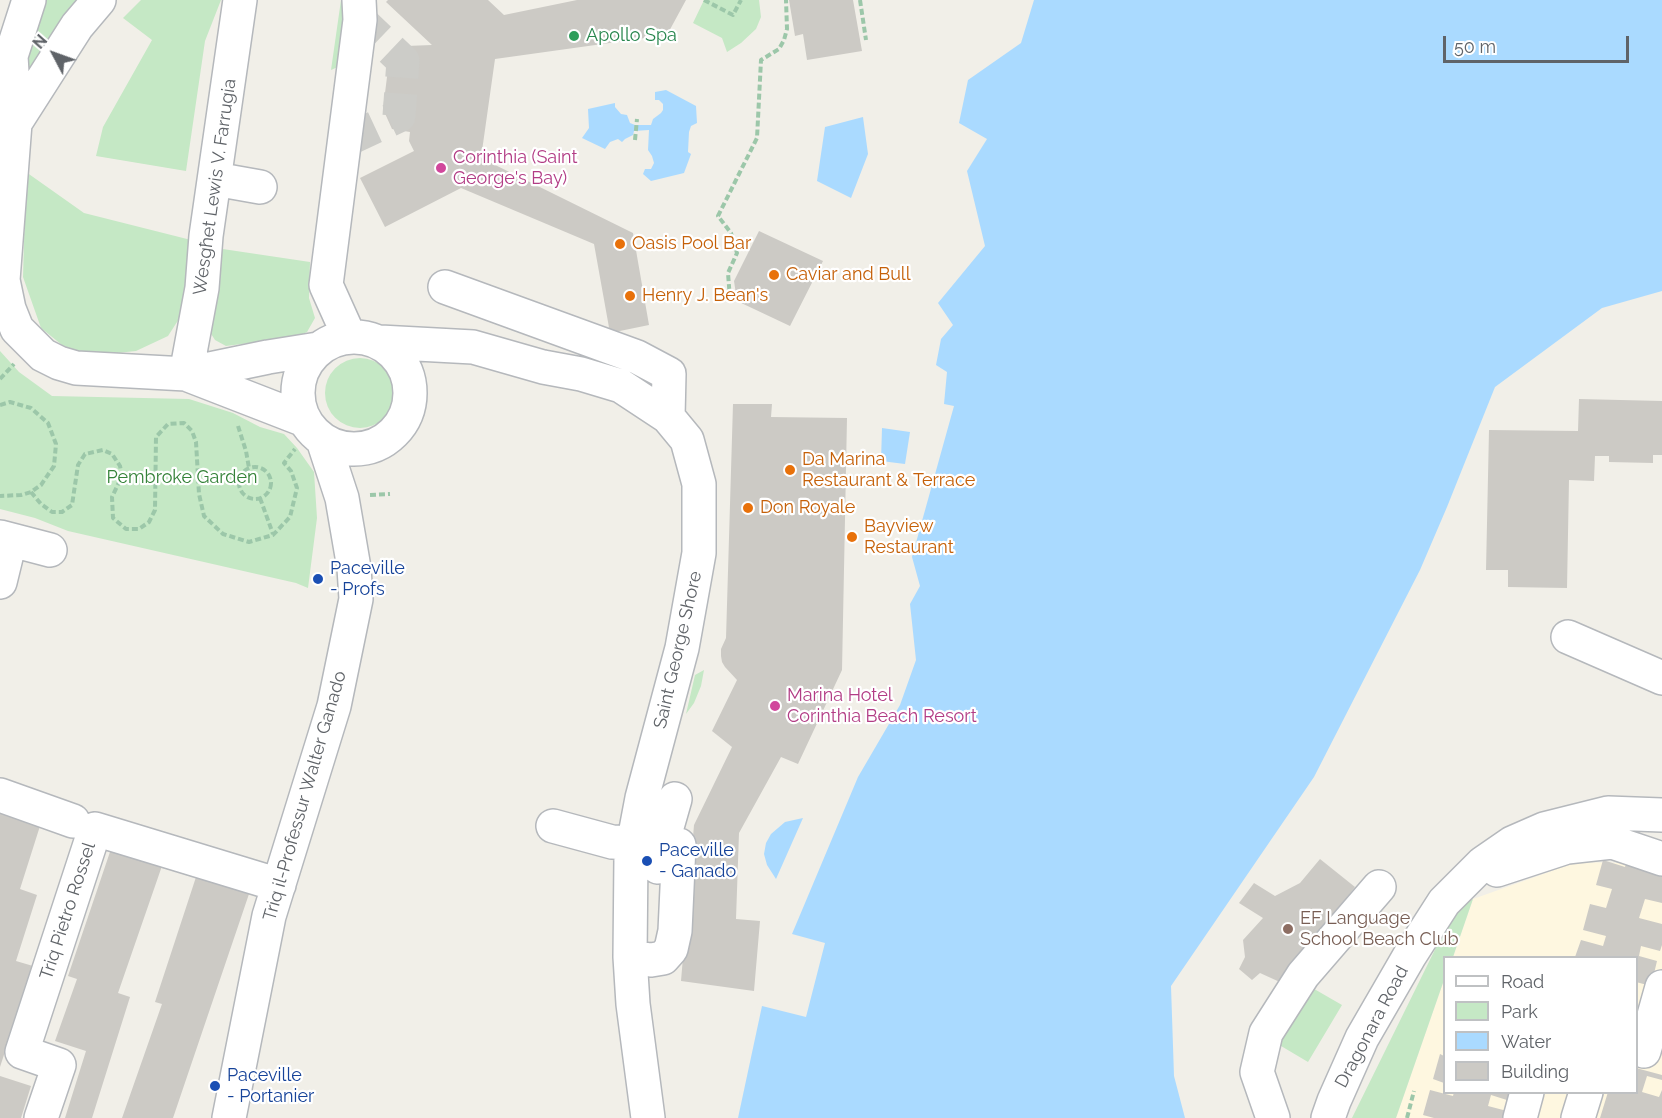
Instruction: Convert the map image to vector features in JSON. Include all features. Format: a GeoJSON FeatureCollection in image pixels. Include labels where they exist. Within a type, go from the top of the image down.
{"type":"FeatureCollection","features":[{"type":"Feature","properties":{"kind":"street"},"geometry":{"type":"LineString","coordinates":[[29,0],[10,56],[7,116],[3,280],[9,309],[17,328],[43,355],[58,363],[76,368],[186,374],[318,349],[333,340],[364,339],[395,354],[406,370],[410,389],[408,408],[402,422],[392,434],[376,444],[358,449],[340,447],[307,436],[186,374]]}},
{"type":"Feature","properties":{"kind":"street"},"geometry":{"type":"LineString","coordinates":[[7,116],[99,0]]}},
{"type":"Feature","properties":{"kind":"street","name":"Wesgħet Lewis V. Farrugia"},"geometry":{"type":"LineString","coordinates":[[186,374],[202,288],[206,236],[240,0]]}},
{"type":"Feature","properties":{"kind":"street"},"geometry":{"type":"LineString","coordinates":[[359,0],[360,20],[326,285],[364,339]]}},
{"type":"Feature","properties":{"kind":"street"},"geometry":{"type":"LineString","coordinates":[[215,179],[260,187]]}},
{"type":"Feature","properties":{"kind":"street"},"geometry":{"type":"LineString","coordinates":[[445,287],[637,357],[669,374],[668,417]]}},
{"type":"Feature","properties":{"kind":"street","name":"Saint George Shore"},"geometry":{"type":"LineString","coordinates":[[364,339],[473,347],[621,386],[668,417],[687,440],[699,484],[699,553],[682,648],[642,798],[632,856],[630,957],[633,1004],[648,1118]]}},
{"type":"Feature","properties":{"kind":"street","name":"Triq il-Professur Walter Ganado"},"geometry":{"type":"LineString","coordinates":[[229,1118],[269,916],[334,706],[356,599],[354,568],[342,498],[307,436],[298,398],[299,380],[306,363],[318,349]]}},
{"type":"Feature","properties":{"kind":"street"},"geometry":{"type":"LineString","coordinates":[[0,582],[5,539],[50,550]]}},
{"type":"Feature","properties":{"kind":"street"},"geometry":{"type":"LineString","coordinates":[[1568,637],[1662,678]]}},
{"type":"Feature","properties":{"kind":"street"},"geometry":{"type":"LineString","coordinates":[[0,795],[73,821]]}},
{"type":"Feature","properties":{"kind":"street"},"geometry":{"type":"LineString","coordinates":[[630,911],[651,911],[658,896],[659,855],[675,799]]}},
{"type":"Feature","properties":{"kind":"street","name":"Dragonara Road"},"geometry":{"type":"LineString","coordinates":[[1328,1118],[1367,1029],[1410,955],[1444,902],[1483,863],[1512,843],[1544,829],[1608,813],[1662,815]]}},
{"type":"Feature","properties":{"kind":"street"},"geometry":{"type":"LineString","coordinates":[[553,826],[612,842],[634,843]]}},
{"type":"Feature","properties":{"kind":"street","name":"Triq Pietro Rossel"},"geometry":{"type":"LineString","coordinates":[[41,1118],[59,1065],[22,1052],[95,829],[279,885]]}},
{"type":"Feature","properties":{"kind":"street"},"geometry":{"type":"LineString","coordinates":[[1464,881],[1567,848],[1600,843],[1612,842],[1662,860]]}},
{"type":"Feature","properties":{"kind":"street"},"geometry":{"type":"LineString","coordinates":[[630,957],[651,960],[663,958],[671,949],[675,931],[679,845]]}},
{"type":"Feature","properties":{"kind":"street"},"geometry":{"type":"LineString","coordinates":[[1274,1118],[1257,1072],[1266,1034],[1304,975],[1379,887]]}},
{"type":"Feature","properties":{"kind":"street"},"geometry":{"type":"LineString","coordinates":[[1647,1053],[1662,987]]}},
{"type":"Feature","properties":{"kind":"street"},"geometry":{"type":"LineString","coordinates":[[1520,1118],[1526,1094]]}},
{"type":"Feature","properties":{"kind":"street"},"geometry":{"type":"LineString","coordinates":[[1578,1118],[1585,1094]]}},
{"type":"Feature","properties":{"kind":"path"},"geometry":{"type":"LineString","coordinates":[[704,0],[733,15],[741,0]]}},
{"type":"Feature","properties":{"kind":"path"},"geometry":{"type":"LineString","coordinates":[[730,299],[728,273],[736,253],[731,233],[718,216],[757,138],[761,60],[779,49],[784,40],[787,29],[786,0]]}},
{"type":"Feature","properties":{"kind":"path"},"geometry":{"type":"LineString","coordinates":[[860,0],[866,40]]}},
{"type":"Feature","properties":{"kind":"path"},"geometry":{"type":"LineString","coordinates":[[635,140],[637,119]]}},
{"type":"Feature","properties":{"kind":"path"},"geometry":{"type":"LineString","coordinates":[[0,405],[10,402],[31,408],[48,423],[56,444],[54,466],[41,485],[21,495],[0,496]]}},
{"type":"Feature","properties":{"kind":"path"},"geometry":{"type":"LineString","coordinates":[[31,492],[52,512],[62,512],[72,505],[78,465],[85,454],[103,450],[112,454],[120,466],[122,476],[112,497],[113,518],[126,529],[139,530],[149,522],[155,510],[156,437],[168,424],[184,423],[192,431],[196,442],[199,494],[204,516],[223,534],[249,542],[273,535],[290,517],[297,488],[291,471],[284,463],[307,436]]}},
{"type":"Feature","properties":{"kind":"path"},"geometry":{"type":"LineString","coordinates":[[252,467],[262,469],[270,476],[268,492],[260,498],[245,496],[240,487],[240,477],[252,467]]}},
{"type":"Feature","properties":{"kind":"path"},"geometry":{"type":"LineString","coordinates":[[260,498],[273,535]]}},
{"type":"Feature","properties":{"kind":"path"},"geometry":{"type":"LineString","coordinates":[[1407,1118],[1414,1091]]}},
{"type":"Feature","properties":{"kind":"shaded area"},"geometry":{"type":"Polygon","coordinates":[[[1662,860],[1662,1118],[1396,1118],[1443,983],[1443,1094],[1638,1094],[1638,956],[1453,956],[1473,899],[1577,862],[1624,863],[1662,860]]]}},
{"type":"Feature","properties":{"kind":"green space"},"geometry":{"type":"Polygon","coordinates":[[[38,0],[87,0],[36,70],[26,75],[32,14],[38,0]]]}},
{"type":"Feature","properties":{"kind":"green space"},"geometry":{"type":"Polygon","coordinates":[[[141,0],[221,0],[205,41],[186,171],[96,156],[103,127],[152,40],[123,18],[141,0]]]}},
{"type":"Feature","properties":{"kind":"green space"},"geometry":{"type":"Polygon","coordinates":[[[341,0],[345,0],[340,66],[331,70],[341,0]]]}},
{"type":"Feature","properties":{"kind":"green space"},"geometry":{"type":"Polygon","coordinates":[[[704,0],[759,0],[761,17],[756,29],[727,52],[722,38],[693,23],[704,0]]]}},
{"type":"Feature","properties":{"kind":"green space"},"geometry":{"type":"Polygon","coordinates":[[[26,172],[84,213],[195,241],[186,308],[168,336],[136,351],[88,356],[62,345],[41,328],[23,277],[26,172]]]}},
{"type":"Feature","properties":{"kind":"green space"},"geometry":{"type":"Polygon","coordinates":[[[216,248],[310,262],[309,298],[315,318],[307,332],[296,337],[226,346],[215,340],[208,329],[216,248]]]}},
{"type":"Feature","properties":{"kind":"green space","name":"Pembroke Garden"},"geometry":{"type":"Polygon","coordinates":[[[0,351],[19,372],[52,396],[189,399],[233,413],[260,427],[284,434],[314,472],[317,518],[308,588],[296,583],[68,531],[35,518],[0,509],[0,351]]]}},
{"type":"Feature","properties":{"kind":"green space"},"geometry":{"type":"Polygon","coordinates":[[[360,358],[373,361],[385,368],[392,380],[395,393],[392,406],[385,418],[373,425],[360,428],[347,425],[335,418],[328,406],[325,393],[328,380],[335,368],[347,361],[360,358]]]}},
{"type":"Feature","properties":{"kind":"green space"},"geometry":{"type":"Polygon","coordinates":[[[704,670],[701,686],[694,703],[686,714],[695,675],[704,670]]]}},
{"type":"Feature","properties":{"kind":"green space"},"geometry":{"type":"Polygon","coordinates":[[[1473,899],[1453,956],[1443,956],[1443,983],[1396,1118],[1352,1118],[1455,909],[1473,899]]]}},
{"type":"Feature","properties":{"kind":"green space"},"geometry":{"type":"Polygon","coordinates":[[[1309,986],[1342,1005],[1308,1062],[1276,1043],[1309,986]]]}},
{"type":"Feature","properties":{"kind":"water"},"geometry":{"type":"Polygon","coordinates":[[[1034,0],[1662,0],[1662,291],[1602,308],[1495,387],[1420,570],[1314,777],[1171,986],[1174,1076],[1185,1118],[738,1118],[762,1006],[806,1017],[825,943],[792,934],[858,777],[900,705],[916,660],[910,604],[920,586],[912,557],[954,406],[944,404],[947,372],[936,365],[941,339],[953,325],[938,303],[985,246],[967,171],[987,139],[959,123],[968,80],[1021,43],[1034,0]]]}},
{"type":"Feature","properties":{"kind":"water"},"geometry":{"type":"Polygon","coordinates":[[[666,90],[696,106],[697,123],[691,126],[689,132],[688,152],[691,154],[684,173],[651,181],[643,174],[645,169],[651,169],[654,163],[648,150],[649,130],[634,131],[633,135],[622,142],[618,139],[610,142],[605,149],[582,138],[589,128],[588,109],[615,103],[615,107],[621,114],[627,115],[630,123],[651,125],[653,119],[663,110],[663,104],[655,100],[655,92],[666,90]]]}},
{"type":"Feature","properties":{"kind":"water"},"geometry":{"type":"Polygon","coordinates":[[[863,117],[868,154],[851,198],[817,181],[825,127],[863,117]]]}},
{"type":"Feature","properties":{"kind":"water"},"geometry":{"type":"Polygon","coordinates":[[[882,428],[910,432],[905,464],[881,461],[882,428]]]}},
{"type":"Feature","properties":{"kind":"water"},"geometry":{"type":"Polygon","coordinates":[[[803,818],[776,879],[767,865],[764,854],[766,843],[771,834],[785,822],[803,818]]]}},
{"type":"Feature","properties":{"kind":"building","name":"Corinthia (Saint George's Bay)"},"geometry":{"type":"Polygon","coordinates":[[[388,0],[488,0],[504,15],[577,0],[686,0],[667,35],[495,59],[481,158],[633,233],[649,325],[610,333],[594,244],[461,188],[385,227],[360,178],[414,151],[409,141],[410,132],[392,129],[383,109],[389,61],[406,46],[432,45],[386,2],[388,0]]]}},
{"type":"Feature","properties":{"kind":"building"},"geometry":{"type":"Polygon","coordinates":[[[789,0],[853,0],[862,51],[807,60],[803,34],[795,36],[789,0]]]}},
{"type":"Feature","properties":{"kind":"building"},"geometry":{"type":"Polygon","coordinates":[[[759,231],[823,261],[790,326],[737,301],[734,281],[759,231]]]}},
{"type":"Feature","properties":{"kind":"building"},"geometry":{"type":"Polygon","coordinates":[[[1579,399],[1662,401],[1662,455],[1653,455],[1653,463],[1609,462],[1609,456],[1595,456],[1594,481],[1569,480],[1567,588],[1508,587],[1508,570],[1486,570],[1489,430],[1578,431],[1579,399]]]}},
{"type":"Feature","properties":{"kind":"building","name":"Marina Hotel Corinthia Beach Resort"},"geometry":{"type":"Polygon","coordinates":[[[733,404],[772,404],[771,417],[847,418],[842,670],[798,764],[781,757],[739,833],[736,919],[760,921],[754,991],[681,981],[694,825],[732,747],[712,731],[737,680],[725,667],[721,656],[721,649],[726,638],[733,404]]]}},
{"type":"Feature","properties":{"kind":"building"},"geometry":{"type":"Polygon","coordinates":[[[0,813],[40,826],[20,889],[37,895],[16,961],[33,966],[0,1067],[0,813]]]}},
{"type":"Feature","properties":{"kind":"building"},"geometry":{"type":"Polygon","coordinates":[[[112,846],[163,863],[118,993],[130,997],[92,1118],[65,1118],[86,1051],[55,1041],[77,979],[68,976],[112,846]]]}},
{"type":"Feature","properties":{"kind":"building","name":"EF Language School Beach Club"},"geometry":{"type":"Polygon","coordinates":[[[1320,859],[1355,887],[1282,983],[1260,973],[1252,980],[1239,969],[1245,957],[1243,940],[1263,918],[1239,903],[1254,883],[1275,896],[1300,883],[1320,859]]]}},
{"type":"Feature","properties":{"kind":"building"},"geometry":{"type":"Polygon","coordinates":[[[1603,860],[1625,867],[1627,861],[1662,871],[1660,877],[1662,877],[1662,903],[1645,899],[1639,918],[1662,924],[1660,951],[1641,946],[1639,956],[1657,961],[1651,986],[1638,983],[1638,956],[1575,956],[1581,940],[1603,946],[1606,936],[1583,930],[1590,904],[1606,908],[1612,889],[1596,885],[1603,860]]]}},
{"type":"Feature","properties":{"kind":"building"},"geometry":{"type":"Polygon","coordinates":[[[197,874],[250,891],[173,1118],[122,1118],[162,1004],[155,1002],[197,874]]]}},
{"type":"Feature","properties":{"kind":"building"},"geometry":{"type":"Polygon","coordinates":[[[1440,1054],[1443,1056],[1443,1083],[1433,1079],[1440,1054]]]}},
{"type":"Feature","properties":{"kind":"building"},"geometry":{"type":"Polygon","coordinates":[[[1638,1069],[1662,1075],[1662,1080],[1647,1076],[1642,1092],[1659,1097],[1662,1090],[1662,1118],[1600,1118],[1607,1094],[1638,1094],[1638,1069]]]}},
{"type":"Feature","properties":{"kind":"building"},"geometry":{"type":"Polygon","coordinates":[[[0,1076],[31,1086],[21,1118],[0,1118],[0,1076]]]}},
{"type":"Feature","properties":{"kind":"building"},"geometry":{"type":"Polygon","coordinates":[[[1430,1090],[1453,1096],[1454,1094],[1512,1094],[1510,1101],[1491,1095],[1488,1106],[1507,1111],[1505,1118],[1434,1118],[1423,1115],[1430,1090]]]}},
{"type":"Feature","properties":{"kind":"tunnel"},"geometry":{"type":"LineString","coordinates":[[345,141],[399,116],[403,61],[360,20]]}},
{"type":"Feature","properties":{"kind":"place","name":"Apollo Spa"},"geometry":{"type":"Point","coordinates":[574,36]}},
{"type":"Feature","properties":{"kind":"place","name":"Corinthia (Saint George's Bay)"},"geometry":{"type":"Point","coordinates":[441,168]}},
{"type":"Feature","properties":{"kind":"place","name":"Oasis Pool Bar"},"geometry":{"type":"Point","coordinates":[620,244]}},
{"type":"Feature","properties":{"kind":"place","name":"Caviar and Bull"},"geometry":{"type":"Point","coordinates":[774,275]}},
{"type":"Feature","properties":{"kind":"place","name":"Henry J. Bean's"},"geometry":{"type":"Point","coordinates":[630,296]}},
{"type":"Feature","properties":{"kind":"place","name":"Da Marina Restaurant & Terrace"},"geometry":{"type":"Point","coordinates":[790,470]}},
{"type":"Feature","properties":{"kind":"place","name":"Don Royale"},"geometry":{"type":"Point","coordinates":[748,508]}},
{"type":"Feature","properties":{"kind":"place","name":"Bayview Restaurant"},"geometry":{"type":"Point","coordinates":[852,537]}},
{"type":"Feature","properties":{"kind":"place","name":"Paceville - Profs"},"geometry":{"type":"Point","coordinates":[318,579]}},
{"type":"Feature","properties":{"kind":"place","name":"Marina Hotel Corinthia Beach Resort"},"geometry":{"type":"Point","coordinates":[775,706]}},
{"type":"Feature","properties":{"kind":"place","name":"Paceville - Ganado"},"geometry":{"type":"Point","coordinates":[647,861]}},
{"type":"Feature","properties":{"kind":"place","name":"EF Language School Beach Club"},"geometry":{"type":"Point","coordinates":[1288,929]}},
{"type":"Feature","properties":{"kind":"place","name":"Paceville - Portanier"},"geometry":{"type":"Point","coordinates":[215,1086]}}]}
